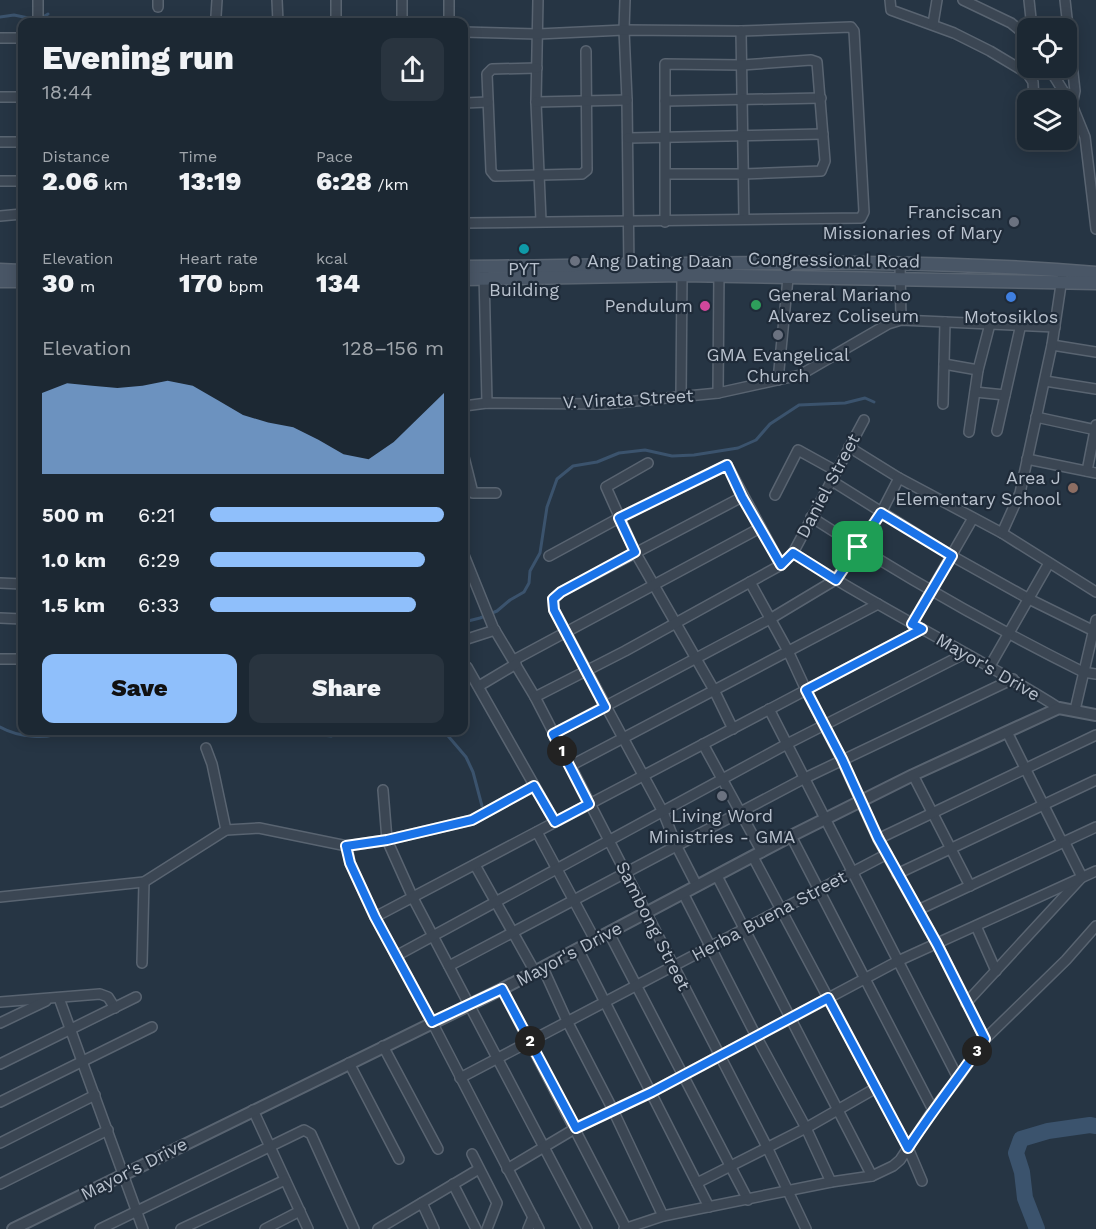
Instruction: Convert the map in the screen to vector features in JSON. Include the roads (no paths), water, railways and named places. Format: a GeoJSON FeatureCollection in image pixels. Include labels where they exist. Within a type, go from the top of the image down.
{"type":"FeatureCollection","features":[{"type":"Feature","properties":{"kind":"main road","name":"Congressional Road"},"geometry":{"type":"LineString","coordinates":[[468,278],[484,273],[629,271],[719,262],[900,264],[1062,275],[1096,283]]}},
{"type":"Feature","properties":{"kind":"main road","name":"Congressional Road"},"geometry":{"type":"LineString","coordinates":[[468,268],[484,273]]}},
{"type":"Feature","properties":{"kind":"main road"},"geometry":{"type":"LineString","coordinates":[[0,270],[18,271]]}},
{"type":"Feature","properties":{"kind":"main road","name":"Congressional Road"},"geometry":{"type":"LineString","coordinates":[[629,271],[682,275],[900,280],[1096,273]]}},
{"type":"Feature","properties":{"kind":"main road"},"geometry":{"type":"LineString","coordinates":[[0,281],[18,281]]}},
{"type":"Feature","properties":{"kind":"street"},"geometry":{"type":"LineString","coordinates":[[38,0],[38,16]]}},
{"type":"Feature","properties":{"kind":"street"},"geometry":{"type":"LineString","coordinates":[[216,16],[217,0]]}},
{"type":"Feature","properties":{"kind":"street"},"geometry":{"type":"LineString","coordinates":[[277,0],[278,18]]}},
{"type":"Feature","properties":{"kind":"street"},"geometry":{"type":"LineString","coordinates":[[336,0],[336,18]]}},
{"type":"Feature","properties":{"kind":"street"},"geometry":{"type":"LineString","coordinates":[[402,0],[402,18]]}},
{"type":"Feature","properties":{"kind":"street"},"geometry":{"type":"LineString","coordinates":[[449,0],[449,18]]}},
{"type":"Feature","properties":{"kind":"street"},"geometry":{"type":"LineString","coordinates":[[538,0],[536,102],[541,221]]}},
{"type":"Feature","properties":{"kind":"street"},"geometry":{"type":"LineString","coordinates":[[625,0],[629,271]]}},
{"type":"Feature","properties":{"kind":"street"},"geometry":{"type":"LineString","coordinates":[[890,0],[891,10],[933,24],[990,51],[1027,73],[1033,82],[1033,90]]}},
{"type":"Feature","properties":{"kind":"street"},"geometry":{"type":"LineString","coordinates":[[933,24],[937,0]]}},
{"type":"Feature","properties":{"kind":"street"},"geometry":{"type":"LineString","coordinates":[[963,0],[1017,28]]}},
{"type":"Feature","properties":{"kind":"street"},"geometry":{"type":"LineString","coordinates":[[1029,0],[1031,18]]}},
{"type":"Feature","properties":{"kind":"street"},"geometry":{"type":"LineString","coordinates":[[1065,0],[1075,90]]}},
{"type":"Feature","properties":{"kind":"street"},"geometry":{"type":"LineString","coordinates":[[468,32],[538,34],[624,30],[741,31],[851,27],[853,28],[864,212],[861,218],[468,223]]}},
{"type":"Feature","properties":{"kind":"street"},"geometry":{"type":"LineString","coordinates":[[741,31],[744,219]]}},
{"type":"Feature","properties":{"kind":"street"},"geometry":{"type":"LineString","coordinates":[[0,38],[18,38]]}},
{"type":"Feature","properties":{"kind":"street"},"geometry":{"type":"LineString","coordinates":[[537,68],[490,70],[487,74],[492,173],[495,176],[582,174],[587,170],[586,51]]}},
{"type":"Feature","properties":{"kind":"street"},"geometry":{"type":"LineString","coordinates":[[665,222],[665,64],[742,65],[815,61],[817,63],[824,134],[825,161],[821,171],[666,174]]}},
{"type":"Feature","properties":{"kind":"street"},"geometry":{"type":"LineString","coordinates":[[0,97],[18,97]]}},
{"type":"Feature","properties":{"kind":"street"},"geometry":{"type":"LineString","coordinates":[[665,101],[820,98]]}},
{"type":"Feature","properties":{"kind":"street"},"geometry":{"type":"LineString","coordinates":[[536,102],[627,100]]}},
{"type":"Feature","properties":{"kind":"street"},"geometry":{"type":"LineString","coordinates":[[468,103],[488,102]]}},
{"type":"Feature","properties":{"kind":"street"},"geometry":{"type":"LineString","coordinates":[[1077,124],[1087,148],[1096,229]]}},
{"type":"Feature","properties":{"kind":"street"},"geometry":{"type":"LineString","coordinates":[[628,138],[824,134]]}},
{"type":"Feature","properties":{"kind":"street"},"geometry":{"type":"LineString","coordinates":[[0,142],[18,142]]}},
{"type":"Feature","properties":{"kind":"street"},"geometry":{"type":"LineString","coordinates":[[0,181],[18,181]]}},
{"type":"Feature","properties":{"kind":"street"},"geometry":{"type":"LineString","coordinates":[[0,216],[18,214]]}},
{"type":"Feature","properties":{"kind":"street"},"geometry":{"type":"LineString","coordinates":[[718,393],[719,262]]}},
{"type":"Feature","properties":{"kind":"street"},"geometry":{"type":"LineString","coordinates":[[900,264],[901,320],[1055,327]]}},
{"type":"Feature","properties":{"kind":"street"},"geometry":{"type":"LineString","coordinates":[[484,273],[487,403]]}},
{"type":"Feature","properties":{"kind":"street"},"geometry":{"type":"LineString","coordinates":[[681,397],[682,275]]}},
{"type":"Feature","properties":{"kind":"street"},"geometry":{"type":"LineString","coordinates":[[1002,533],[1020,493],[1052,345],[1062,275]]}},
{"type":"Feature","properties":{"kind":"street"},"geometry":{"type":"LineString","coordinates":[[778,380],[788,278]]}},
{"type":"Feature","properties":{"kind":"street","name":"V. Virata Street"},"geometry":{"type":"LineString","coordinates":[[468,405],[487,403],[605,404],[718,393],[800,375],[888,324],[901,320]]}},
{"type":"Feature","properties":{"kind":"street"},"geometry":{"type":"LineString","coordinates":[[943,404],[945,322]]}},
{"type":"Feature","properties":{"kind":"street"},"geometry":{"type":"LineString","coordinates":[[969,432],[978,370],[990,324]]}},
{"type":"Feature","properties":{"kind":"street"},"geometry":{"type":"LineString","coordinates":[[997,431],[1020,324]]}},
{"type":"Feature","properties":{"kind":"street"},"geometry":{"type":"LineString","coordinates":[[1052,345],[1096,352]]}},
{"type":"Feature","properties":{"kind":"street"},"geometry":{"type":"LineString","coordinates":[[944,364],[978,370]]}},
{"type":"Feature","properties":{"kind":"street"},"geometry":{"type":"LineString","coordinates":[[1045,381],[1096,389]]}},
{"type":"Feature","properties":{"kind":"street"},"geometry":{"type":"LineString","coordinates":[[975,392],[1005,395]]}},
{"type":"Feature","properties":{"kind":"street"},"geometry":{"type":"LineString","coordinates":[[1027,459],[1092,472],[1096,428],[1036,417]]}},
{"type":"Feature","properties":{"kind":"street","name":"Daniel Street"},"geometry":{"type":"LineString","coordinates":[[534,697],[781,565],[793,553],[864,420]]}},
{"type":"Feature","properties":{"kind":"street"},"geometry":{"type":"LineString","coordinates":[[849,447],[899,478],[1002,533],[1096,592]]}},
{"type":"Feature","properties":{"kind":"street"},"geometry":{"type":"LineString","coordinates":[[775,495],[798,450],[836,471]]}},
{"type":"Feature","properties":{"kind":"street"},"geometry":{"type":"LineString","coordinates":[[648,463],[606,487],[635,552],[714,690],[732,729]]}},
{"type":"Feature","properties":{"kind":"street"},"geometry":{"type":"LineString","coordinates":[[549,556],[619,518],[727,465],[742,497],[781,565]]}},
{"type":"Feature","properties":{"kind":"street"},"geometry":{"type":"LineString","coordinates":[[553,734],[770,619],[836,580],[881,513],[899,478]]}},
{"type":"Feature","properties":{"kind":"street"},"geometry":{"type":"LineString","coordinates":[[468,480],[473,493],[496,493]]}},
{"type":"Feature","properties":{"kind":"street"},"geometry":{"type":"LineString","coordinates":[[832,482],[952,556],[1029,599],[1095,632]]}},
{"type":"Feature","properties":{"kind":"street"},"geometry":{"type":"LineString","coordinates":[[697,886],[677,847],[663,812],[554,610],[553,599],[556,595],[635,552],[742,497]]}},
{"type":"Feature","properties":{"kind":"street"},"geometry":{"type":"LineString","coordinates":[[811,517],[930,591],[1008,634],[1083,672],[1096,674]]}},
{"type":"Feature","properties":{"kind":"street"},"geometry":{"type":"LineString","coordinates":[[912,624],[973,518]]}},
{"type":"Feature","properties":{"kind":"street"},"geometry":{"type":"LineString","coordinates":[[479,686],[566,632],[760,528]]}},
{"type":"Feature","properties":{"kind":"street","name":"Mayor's Drive"},"geometry":{"type":"LineString","coordinates":[[793,553],[964,654],[1013,679],[1059,708],[1096,715]]}},
{"type":"Feature","properties":{"kind":"street"},"geometry":{"type":"LineString","coordinates":[[990,666],[1049,563]]}},
{"type":"Feature","properties":{"kind":"street","name":"Sambong Street"},"geometry":{"type":"LineString","coordinates":[[468,565],[494,629],[515,662],[570,766],[720,1055],[806,1229]]}},
{"type":"Feature","properties":{"kind":"street"},"geometry":{"type":"LineString","coordinates":[[750,582],[788,651],[842,759],[878,838],[937,944],[985,1039]]}},
{"type":"Feature","properties":{"kind":"street"},"geometry":{"type":"LineString","coordinates":[[0,583],[18,584]]}},
{"type":"Feature","properties":{"kind":"street"},"geometry":{"type":"LineString","coordinates":[[570,766],[878,604]]}},
{"type":"Feature","properties":{"kind":"street"},"geometry":{"type":"LineString","coordinates":[[0,618],[18,619]]}},
{"type":"Feature","properties":{"kind":"street"},"geometry":{"type":"LineString","coordinates":[[1075,710],[1096,620]]}},
{"type":"Feature","properties":{"kind":"street"},"geometry":{"type":"LineString","coordinates":[[468,639],[494,629]]}},
{"type":"Feature","properties":{"kind":"street"},"geometry":{"type":"LineString","coordinates":[[375,917],[922,629]]}},
{"type":"Feature","properties":{"kind":"street"},"geometry":{"type":"LineString","coordinates":[[396,956],[433,938],[787,744],[964,654]]}},
{"type":"Feature","properties":{"kind":"street"},"geometry":{"type":"LineString","coordinates":[[0,659],[18,658]]}},
{"type":"Feature","properties":{"kind":"street"},"geometry":{"type":"LineString","coordinates":[[468,669],[555,822]]}},
{"type":"Feature","properties":{"kind":"street"},"geometry":{"type":"LineString","coordinates":[[449,966],[842,759],[1013,679]]}},
{"type":"Feature","properties":{"kind":"street","name":"Mayor's Drive"},"geometry":{"type":"LineString","coordinates":[[13,1229],[502,989],[860,801],[1059,708]]}},
{"type":"Feature","properties":{"kind":"street"},"geometry":{"type":"LineString","coordinates":[[769,709],[958,1078]]}},
{"type":"Feature","properties":{"kind":"street"},"geometry":{"type":"LineString","coordinates":[[1007,732],[1082,877]]}},
{"type":"Feature","properties":{"kind":"street"},"geometry":{"type":"LineString","coordinates":[[878,838],[1096,735]]}},
{"type":"Feature","properties":{"kind":"street"},"geometry":{"type":"LineString","coordinates":[[703,744],[740,813],[780,908],[908,1148],[922,1181]]}},
{"type":"Feature","properties":{"kind":"street"},"geometry":{"type":"LineString","coordinates":[[206,748],[215,774],[226,830]]}},
{"type":"Feature","properties":{"kind":"street"},"geometry":{"type":"LineString","coordinates":[[913,775],[970,886]]}},
{"type":"Feature","properties":{"kind":"street"},"geometry":{"type":"LineString","coordinates":[[897,874],[1096,780]]}},
{"type":"Feature","properties":{"kind":"street"},"geometry":{"type":"LineString","coordinates":[[0,897],[144,882],[226,830],[259,828],[346,846],[387,840],[472,820],[534,786]]}},
{"type":"Feature","properties":{"kind":"street"},"geometry":{"type":"LineString","coordinates":[[383,790],[387,840],[413,898],[587,1229]]}},
{"type":"Feature","properties":{"kind":"street"},"geometry":{"type":"LineString","coordinates":[[918,910],[1096,827]]}},
{"type":"Feature","properties":{"kind":"street"},"geometry":{"type":"LineString","coordinates":[[537,832],[595,940]]}},
{"type":"Feature","properties":{"kind":"street"},"geometry":{"type":"LineString","coordinates":[[791,836],[933,1110]]}},
{"type":"Feature","properties":{"kind":"street"},"geometry":{"type":"LineString","coordinates":[[346,846],[350,863],[375,917],[539,1229]]}},
{"type":"Feature","properties":{"kind":"street","name":"Herba Buena Street"},"geometry":{"type":"LineString","coordinates":[[460,1078],[743,930],[780,908],[887,854]]}},
{"type":"Feature","properties":{"kind":"street"},"geometry":{"type":"LineString","coordinates":[[475,865],[513,933],[539,970],[567,1021],[613,1110],[663,1216]]}},
{"type":"Feature","properties":{"kind":"street"},"geometry":{"type":"LineString","coordinates":[[507,1169],[576,1128],[652,1092],[898,961],[1096,871]]}},
{"type":"Feature","properties":{"kind":"street"},"geometry":{"type":"LineString","coordinates":[[717,876],[872,1176]]}},
{"type":"Feature","properties":{"kind":"street"},"geometry":{"type":"LineString","coordinates":[[966,1003],[1082,877]]}},
{"type":"Feature","properties":{"kind":"street"},"geometry":{"type":"LineString","coordinates":[[142,963],[144,882]]}},
{"type":"Feature","properties":{"kind":"street"},"geometry":{"type":"LineString","coordinates":[[683,893],[806,1128],[831,1182]]}},
{"type":"Feature","properties":{"kind":"street"},"geometry":{"type":"LineString","coordinates":[[976,926],[996,971]]}},
{"type":"Feature","properties":{"kind":"street"},"geometry":{"type":"LineString","coordinates":[[502,989],[576,1128],[625,1228],[663,1216],[831,1182],[872,1176],[893,1166],[985,1039],[1066,960],[1096,926]]}},
{"type":"Feature","properties":{"kind":"street"},"geometry":{"type":"LineString","coordinates":[[609,933],[748,1200]]}},
{"type":"Feature","properties":{"kind":"street"},"geometry":{"type":"LineString","coordinates":[[579,949],[709,1207]]}},
{"type":"Feature","properties":{"kind":"street"},"geometry":{"type":"LineString","coordinates":[[0,1002],[104,994],[115,1008]]}},
{"type":"Feature","properties":{"kind":"street"},"geometry":{"type":"LineString","coordinates":[[0,1064],[136,997]]}},
{"type":"Feature","properties":{"kind":"street"},"geometry":{"type":"LineString","coordinates":[[0,1023],[55,998]]}},
{"type":"Feature","properties":{"kind":"street"},"geometry":{"type":"LineString","coordinates":[[55,998],[71,1030],[143,1229]]}},
{"type":"Feature","properties":{"kind":"street"},"geometry":{"type":"LineString","coordinates":[[0,1102],[152,1027]]}},
{"type":"Feature","properties":{"kind":"street"},"geometry":{"type":"LineString","coordinates":[[383,1046],[438,1149]]}},
{"type":"Feature","properties":{"kind":"street"},"geometry":{"type":"LineString","coordinates":[[349,1063],[399,1159]]}},
{"type":"Feature","properties":{"kind":"street"},"geometry":{"type":"LineString","coordinates":[[697,1183],[806,1128],[876,1088]]}},
{"type":"Feature","properties":{"kind":"street"},"geometry":{"type":"LineString","coordinates":[[0,1143],[95,1095]]}},
{"type":"Feature","properties":{"kind":"street"},"geometry":{"type":"LineString","coordinates":[[253,1110],[308,1229]]}},
{"type":"Feature","properties":{"kind":"street"},"geometry":{"type":"LineString","coordinates":[[0,1184],[108,1130]]}},
{"type":"Feature","properties":{"kind":"street"},"geometry":{"type":"LineString","coordinates":[[100,1229],[304,1130],[308,1131],[354,1229]]}},
{"type":"Feature","properties":{"kind":"street"},"geometry":{"type":"LineString","coordinates":[[472,1154],[497,1203],[487,1229]]}},
{"type":"Feature","properties":{"kind":"street"},"geometry":{"type":"LineString","coordinates":[[378,1229],[391,1226],[422,1203],[479,1168]]}},
{"type":"Feature","properties":{"kind":"street"},"geometry":{"type":"LineString","coordinates":[[181,1229],[285,1180]]}},
{"type":"Feature","properties":{"kind":"street"},"geometry":{"type":"LineString","coordinates":[[453,1184],[476,1229]]}},
{"type":"Feature","properties":{"kind":"street"},"geometry":{"type":"LineString","coordinates":[[422,1203],[435,1229]]}},
{"type":"Feature","properties":{"kind":"street"},"geometry":{"type":"LineString","coordinates":[[265,1229],[300,1211]]}},
{"type":"Feature","properties":{"kind":"street"},"geometry":{"type":"LineString","coordinates":[[528,1229],[533,1217]]}},
{"type":"Feature","properties":{"kind":"waterway"},"geometry":{"type":"LineString","coordinates":[[41,18],[48,14]]}},
{"type":"Feature","properties":{"kind":"waterway"},"geometry":{"type":"LineString","coordinates":[[0,17],[14,15],[28,18]]}},
{"type":"Feature","properties":{"kind":"waterway"},"geometry":{"type":"LineString","coordinates":[[468,621],[497,611],[524,592],[529,583],[530,571],[540,553],[547,507],[557,479],[573,466],[597,462],[619,453],[645,450],[672,456],[738,448],[756,440],[770,424],[799,405],[845,403],[865,398],[874,402]]}},
{"type":"Feature","properties":{"kind":"waterway"},"geometry":{"type":"LineString","coordinates":[[0,727],[18,734]]}},
{"type":"Feature","properties":{"kind":"waterway"},"geometry":{"type":"LineString","coordinates":[[24,735],[42,737],[54,735]]}},
{"type":"Feature","properties":{"kind":"waterway"},"geometry":{"type":"LineString","coordinates":[[322,735],[334,735]]}},
{"type":"Feature","properties":{"kind":"waterway"},"geometry":{"type":"LineString","coordinates":[[447,735],[466,757],[473,772],[482,806]]}},
{"type":"Feature","properties":{"kind":"waterway"},"geometry":{"type":"LineString","coordinates":[[1037,1229],[1025,1198],[1022,1172],[1016,1153],[1021,1139],[1048,1131],[1096,1126]]}},
{"type":"Feature","properties":{"kind":"place","name":"Franciscan Missionaries of Mary"},"geometry":{"type":"Point","coordinates":[1014,222]}},
{"type":"Feature","properties":{"kind":"place","name":"PYT Building"},"geometry":{"type":"Point","coordinates":[524,249]}},
{"type":"Feature","properties":{"kind":"place","name":"Ang Dating Daan"},"geometry":{"type":"Point","coordinates":[575,261]}},
{"type":"Feature","properties":{"kind":"place","name":"Motosiklos"},"geometry":{"type":"Point","coordinates":[1011,297]}},
{"type":"Feature","properties":{"kind":"place","name":"General Mariano Alvarez Coliseum"},"geometry":{"type":"Point","coordinates":[756,305]}},
{"type":"Feature","properties":{"kind":"place","name":"Pendulum"},"geometry":{"type":"Point","coordinates":[705,306]}},
{"type":"Feature","properties":{"kind":"place","name":"GMA Evangelical Church"},"geometry":{"type":"Point","coordinates":[778,335]}},
{"type":"Feature","properties":{"kind":"place","name":"Area J Elementary School"},"geometry":{"type":"Point","coordinates":[1073,488]}},
{"type":"Feature","properties":{"kind":"place","name":"Living Word Ministries - GMA"},"geometry":{"type":"Point","coordinates":[722,796]}}]}
